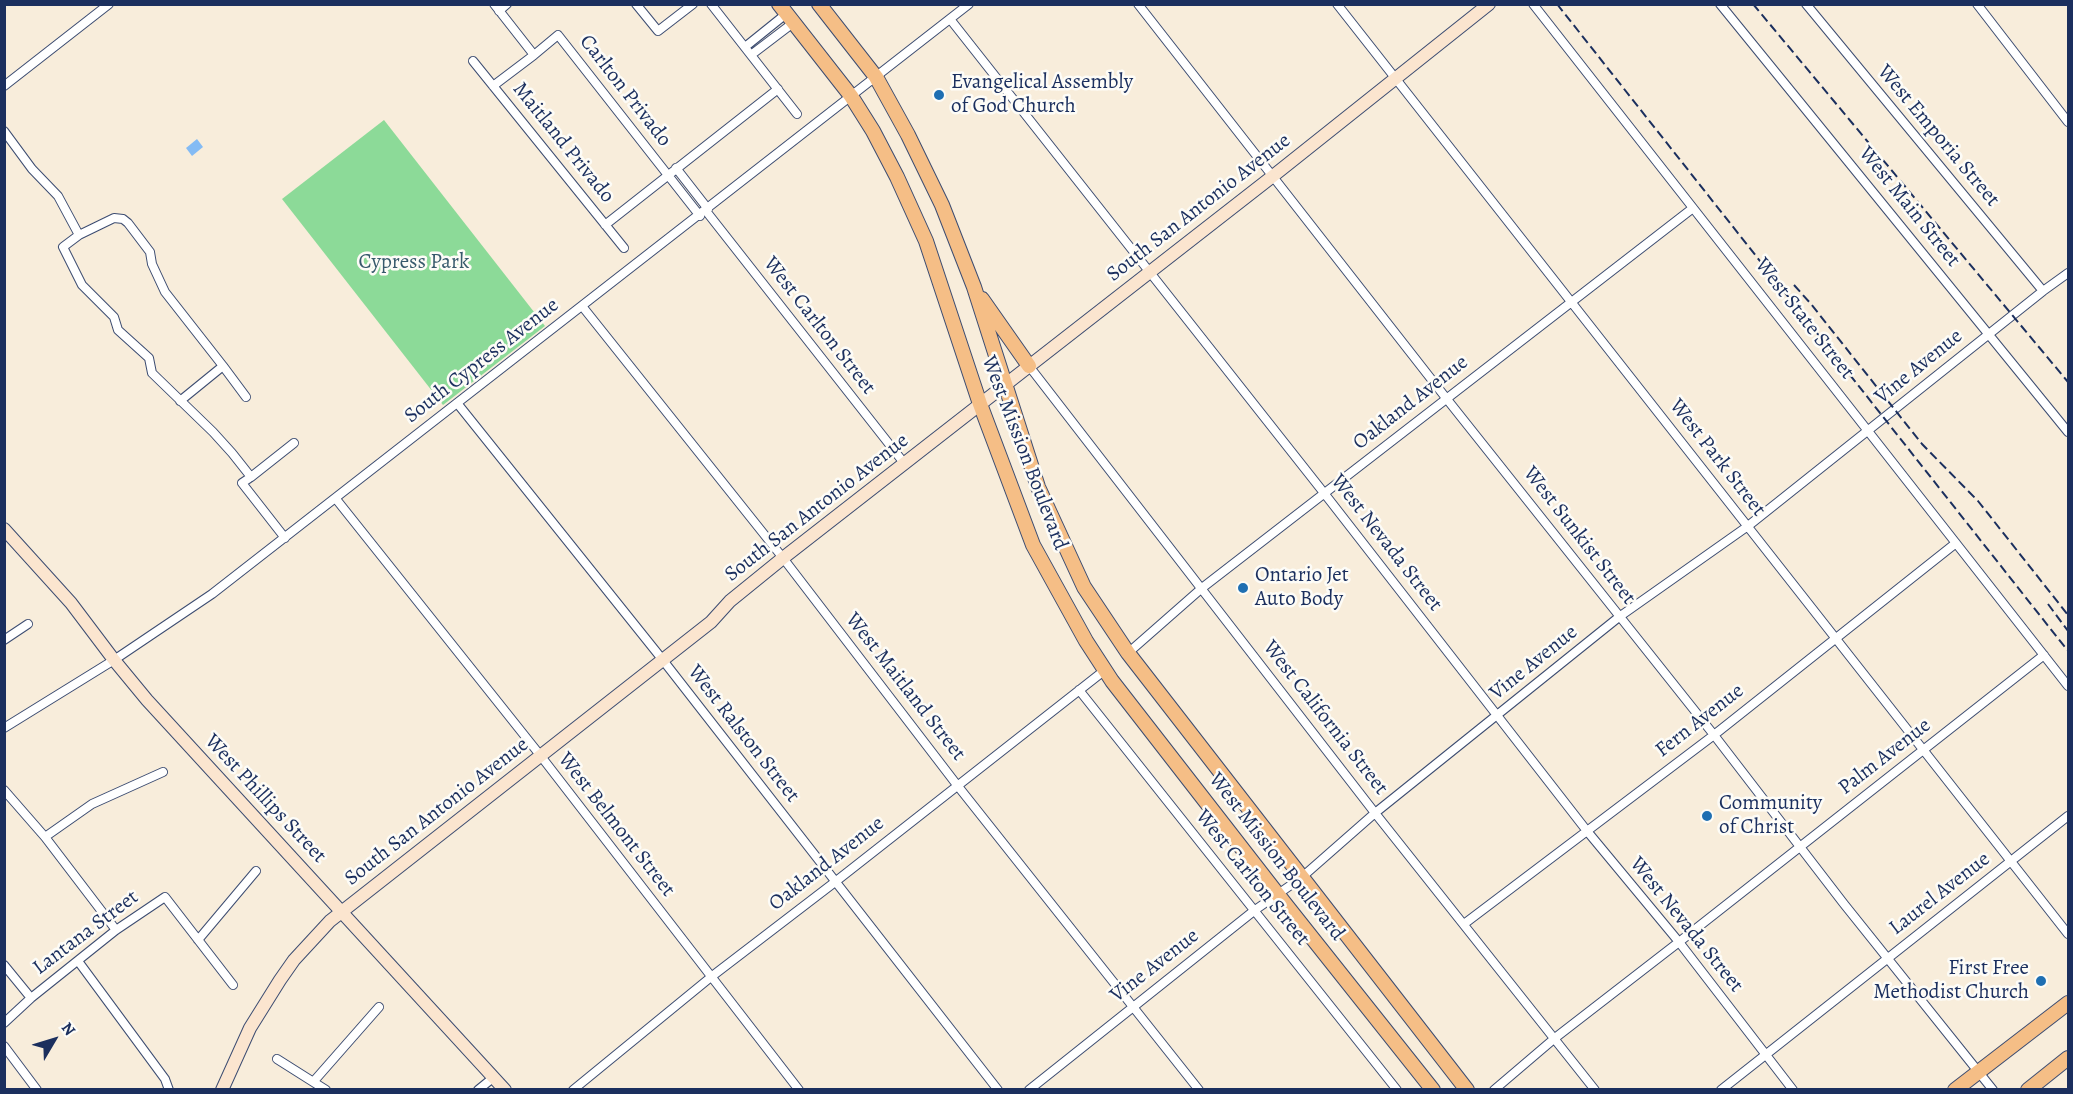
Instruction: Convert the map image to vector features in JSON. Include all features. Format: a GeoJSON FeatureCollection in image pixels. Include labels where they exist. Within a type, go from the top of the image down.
{"type":"FeatureCollection","features":[{"type":"Feature","properties":{"kind":"main road","name":"West Mission Boulevard"},"geometry":{"type":"LineString","coordinates":[[819,4],[876,77],[908,135],[942,205],[974,287],[1038,487],[1084,587],[1128,653],[1467,1089]]}},
{"type":"Feature","properties":{"kind":"main road","name":"West Mission Boulevard"},"geometry":{"type":"LineString","coordinates":[[786,14],[851,96],[873,131],[897,177],[926,241],[980,404],[1033,545],[1086,641],[1112,681],[1432,1089]]}},
{"type":"Feature","properties":{"kind":"main road"},"geometry":{"type":"LineString","coordinates":[[974,287],[1029,366]]}},
{"type":"Feature","properties":{"kind":"main road"},"geometry":{"type":"LineString","coordinates":[[1955,1089],[2068,1003]]}},
{"type":"Feature","properties":{"kind":"main road"},"geometry":{"type":"LineString","coordinates":[[2028,1089],[2068,1058]]}},
{"type":"Feature","properties":{"kind":"street"},"geometry":{"type":"LineString","coordinates":[[4,86],[109,4]]}},
{"type":"Feature","properties":{"kind":"street"},"geometry":{"type":"LineString","coordinates":[[493,86],[534,55],[497,8],[507,4]]}},
{"type":"Feature","properties":{"kind":"street"},"geometry":{"type":"LineString","coordinates":[[636,4],[658,32],[693,4]]}},
{"type":"Feature","properties":{"kind":"street"},"geometry":{"type":"LineString","coordinates":[[711,4],[797,114]]}},
{"type":"Feature","properties":{"kind":"street","name":"South Cypress Avenue"},"geometry":{"type":"LineString","coordinates":[[4,728],[114,660],[212,594],[969,4]]}},
{"type":"Feature","properties":{"kind":"street","name":"West Sunkist Street"},"geometry":{"type":"LineString","coordinates":[[1138,4],[1887,958],[1993,1089]]}},
{"type":"Feature","properties":{"kind":"street","name":"West Park Street"},"geometry":{"type":"LineString","coordinates":[[1337,4],[2068,934]]}},
{"type":"Feature","properties":{"kind":"street","name":"South San Antonio Avenue"},"geometry":{"type":"LineString","coordinates":[[222,1089],[250,1028],[285,974],[330,921],[711,621],[730,601],[783,558],[1273,176],[1489,4]]}},
{"type":"Feature","properties":{"kind":"street","name":"West State Street"},"geometry":{"type":"LineString","coordinates":[[1533,4],[2068,686]]}},
{"type":"Feature","properties":{"kind":"street","name":"West Main Street"},"geometry":{"type":"LineString","coordinates":[[1720,4],[2068,432]]}},
{"type":"Feature","properties":{"kind":"street","name":"West Emporia Street"},"geometry":{"type":"LineString","coordinates":[[1806,4],[2043,291]]}},
{"type":"Feature","properties":{"kind":"street"},"geometry":{"type":"LineString","coordinates":[[1977,4],[2068,122]]}},
{"type":"Feature","properties":{"kind":"street"},"geometry":{"type":"LineString","coordinates":[[745,47],[786,14]]}},
{"type":"Feature","properties":{"kind":"street"},"geometry":{"type":"LineString","coordinates":[[751,55],[786,14]]}},
{"type":"Feature","properties":{"kind":"street","name":"West Nevada Street"},"geometry":{"type":"LineString","coordinates":[[950,19],[1587,831],[1679,942],[1793,1089]]}},
{"type":"Feature","properties":{"kind":"street","name":"Carlton Privado"},"geometry":{"type":"LineString","coordinates":[[534,55],[558,35],[668,175],[705,212]]}},
{"type":"Feature","properties":{"kind":"street","name":"Maitland Privado"},"geometry":{"type":"LineString","coordinates":[[473,61],[624,248]]}},
{"type":"Feature","properties":{"kind":"street"},"geometry":{"type":"LineString","coordinates":[[605,225],[778,89]]}},
{"type":"Feature","properties":{"kind":"street"},"geometry":{"type":"LineString","coordinates":[[4,131],[32,169],[58,196],[79,235]]}},
{"type":"Feature","properties":{"kind":"street","name":"Carlton Privado"},"geometry":{"type":"LineString","coordinates":[[676,168],[705,212]]}},
{"type":"Feature","properties":{"kind":"street","name":"Oakland Avenue"},"geometry":{"type":"LineString","coordinates":[[1128,653],[1202,588],[1693,208]]}},
{"type":"Feature","properties":{"kind":"street","name":"West Carlton Street"},"geometry":{"type":"LineString","coordinates":[[705,212],[904,464]]}},
{"type":"Feature","properties":{"kind":"street"},"geometry":{"type":"LineString","coordinates":[[246,398],[165,292],[150,252],[128,223],[123,219],[114,218],[79,235],[63,247],[82,285],[114,317],[118,330],[147,355],[152,373],[232,453],[250,477]]}},
{"type":"Feature","properties":{"kind":"street","name":"Vine Avenue"},"geometry":{"type":"LineString","coordinates":[[1029,1089],[1255,910],[1301,878],[1375,813],[1619,617],[1748,526],[2068,273]]}},
{"type":"Feature","properties":{"kind":"street","name":"West Maitland Street"},"geometry":{"type":"LineString","coordinates":[[582,306],[1200,1089]]}},
{"type":"Feature","properties":{"kind":"street"},"geometry":{"type":"LineString","coordinates":[[180,401],[223,366]]}},
{"type":"Feature","properties":{"kind":"street","name":"West California Street"},"geometry":{"type":"LineString","coordinates":[[1029,366],[1375,813],[1595,1089]]}},
{"type":"Feature","properties":{"kind":"street","name":"West Ralston Street"},"geometry":{"type":"LineString","coordinates":[[457,403],[662,660],[998,1089]]}},
{"type":"Feature","properties":{"kind":"street"},"geometry":{"type":"LineString","coordinates":[[285,538],[242,483],[294,443]]}},
{"type":"Feature","properties":{"kind":"street","name":"West Belmont Street"},"geometry":{"type":"LineString","coordinates":[[336,499],[540,755],[799,1089]]}},
{"type":"Feature","properties":{"kind":"street","name":"West Phillips Street"},"geometry":{"type":"LineString","coordinates":[[4,529],[71,603],[147,700],[505,1089]]}},
{"type":"Feature","properties":{"kind":"street","name":"Fern Avenue"},"geometry":{"type":"LineString","coordinates":[[1464,924],[1714,735],[1834,637],[1956,543]]}},
{"type":"Feature","properties":{"kind":"street"},"geometry":{"type":"LineString","coordinates":[[4,640],[28,624]]}},
{"type":"Feature","properties":{"kind":"street","name":"Palm Avenue"},"geometry":{"type":"LineString","coordinates":[[1494,1089],[1555,1038],[2044,655]]}},
{"type":"Feature","properties":{"kind":"street","name":"Oakland Avenue"},"geometry":{"type":"LineString","coordinates":[[573,1089],[711,977],[1105,670]]}},
{"type":"Feature","properties":{"kind":"street","name":"West Carlton Street"},"geometry":{"type":"LineString","coordinates":[[1079,690],[1397,1089]]}},
{"type":"Feature","properties":{"kind":"street"},"geometry":{"type":"LineString","coordinates":[[45,837],[92,804],[163,772]]}},
{"type":"Feature","properties":{"kind":"street"},"geometry":{"type":"LineString","coordinates":[[4,790],[45,837],[116,930]]}},
{"type":"Feature","properties":{"kind":"street","name":"Laurel Avenue"},"geometry":{"type":"LineString","coordinates":[[1721,1089],[2068,816]]}},
{"type":"Feature","properties":{"kind":"street"},"geometry":{"type":"LineString","coordinates":[[233,985],[198,940],[256,870]]}},
{"type":"Feature","properties":{"kind":"street","name":"Lantana Street"},"geometry":{"type":"LineString","coordinates":[[4,1023],[31,998],[116,930],[165,897],[198,940]]}},
{"type":"Feature","properties":{"kind":"street"},"geometry":{"type":"LineString","coordinates":[[78,961],[165,1079],[169,1089]]}},
{"type":"Feature","properties":{"kind":"street"},"geometry":{"type":"LineString","coordinates":[[4,965],[31,998]]}},
{"type":"Feature","properties":{"kind":"street"},"geometry":{"type":"LineString","coordinates":[[314,1081],[379,1007]]}},
{"type":"Feature","properties":{"kind":"street"},"geometry":{"type":"LineString","coordinates":[[4,1046],[37,1089]]}},
{"type":"Feature","properties":{"kind":"street"},"geometry":{"type":"LineString","coordinates":[[277,1059],[326,1089]]}},
{"type":"Feature","properties":{"kind":"street"},"geometry":{"type":"LineString","coordinates":[[478,1089],[494,1077]]}},
{"type":"Feature","properties":{"kind":"green space","name":"Cypress Park"},"geometry":{"type":"Polygon","coordinates":[[[384,120],[545,326],[443,405],[282,199],[384,120]]]}},
{"type":"Feature","properties":{"kind":"water"},"geometry":{"type":"Polygon","coordinates":[[[197,139],[203,147],[192,156],[186,148],[197,139]]]}},
{"type":"Feature","properties":{"kind":"railway"},"geometry":{"type":"LineString","coordinates":[[1557,4],[2068,651]]}},
{"type":"Feature","properties":{"kind":"railway"},"geometry":{"type":"LineString","coordinates":[[1753,4],[2068,382]]}},
{"type":"Feature","properties":{"kind":"railway"},"geometry":{"type":"LineString","coordinates":[[1794,285],[1922,444],[1978,501],[2068,615]]}},
{"type":"Feature","properties":{"kind":"railway"},"geometry":{"type":"LineString","coordinates":[[2048,604],[2068,631]]}},
{"type":"Feature","properties":{"kind":"place","name":"Evangelical Assembly of God Church"},"geometry":{"type":"Point","coordinates":[939,95]}},
{"type":"Feature","properties":{"kind":"place","name":"Ontario Jet Auto Body"},"geometry":{"type":"Point","coordinates":[1243,588]}},
{"type":"Feature","properties":{"kind":"place","name":"Community of Christ"},"geometry":{"type":"Point","coordinates":[1707,816]}},
{"type":"Feature","properties":{"kind":"place","name":"First Free Methodist Church"},"geometry":{"type":"Point","coordinates":[2041,981]}}]}
